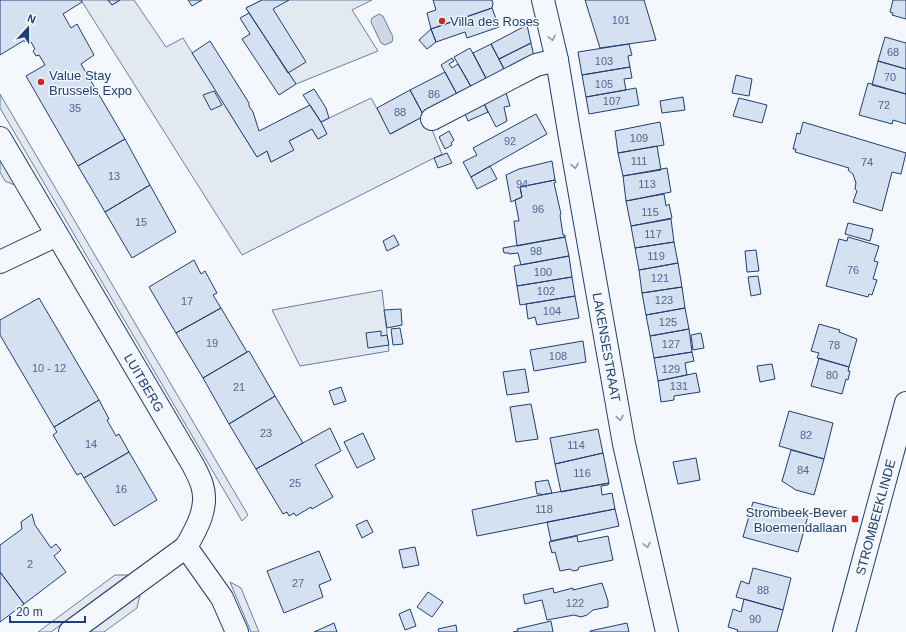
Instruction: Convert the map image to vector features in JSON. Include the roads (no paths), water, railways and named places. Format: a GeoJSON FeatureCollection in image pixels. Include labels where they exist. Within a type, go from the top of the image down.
{"type":"FeatureCollection","features":[{"type":"Feature","properties":{"kind":"street","name":"LAKENSESTRAAT"},"geometry":{"type":"LineString","coordinates":[[543,0],[557,60],[624,444],[667,632]]}},
{"type":"Feature","properties":{"kind":"street"},"geometry":{"type":"LineString","coordinates":[[432,119],[536,65],[557,60]]}},
{"type":"Feature","properties":{"kind":"street","name":"LUITBERG"},"geometry":{"type":"LineString","coordinates":[[0,138],[193,465],[202,485],[204,504],[200,521],[186,547]]}},
{"type":"Feature","properties":{"kind":"street"},"geometry":{"type":"LineString","coordinates":[[0,262],[57,235]]}},
{"type":"Feature","properties":{"kind":"street","name":"STROMBEEKLINDE"},"geometry":{"type":"LineString","coordinates":[[844,632],[906,403]]}},
{"type":"Feature","properties":{"kind":"street"},"geometry":{"type":"LineString","coordinates":[[70,632],[186,547],[222,598],[237,632]]}},
{"type":"Feature","properties":{"kind":"place","name":"Villa des Roses"},"geometry":{"type":"Point","coordinates":[442,21]}},
{"type":"Feature","properties":{"kind":"place","name":"Value Stay Brussels Expo"},"geometry":{"type":"Point","coordinates":[41,82]}},
{"type":"Feature","properties":{"kind":"place","name":"Strombeek-Bever Bloemendallaan"},"geometry":{"type":"Point","coordinates":[855,519]}}]}
